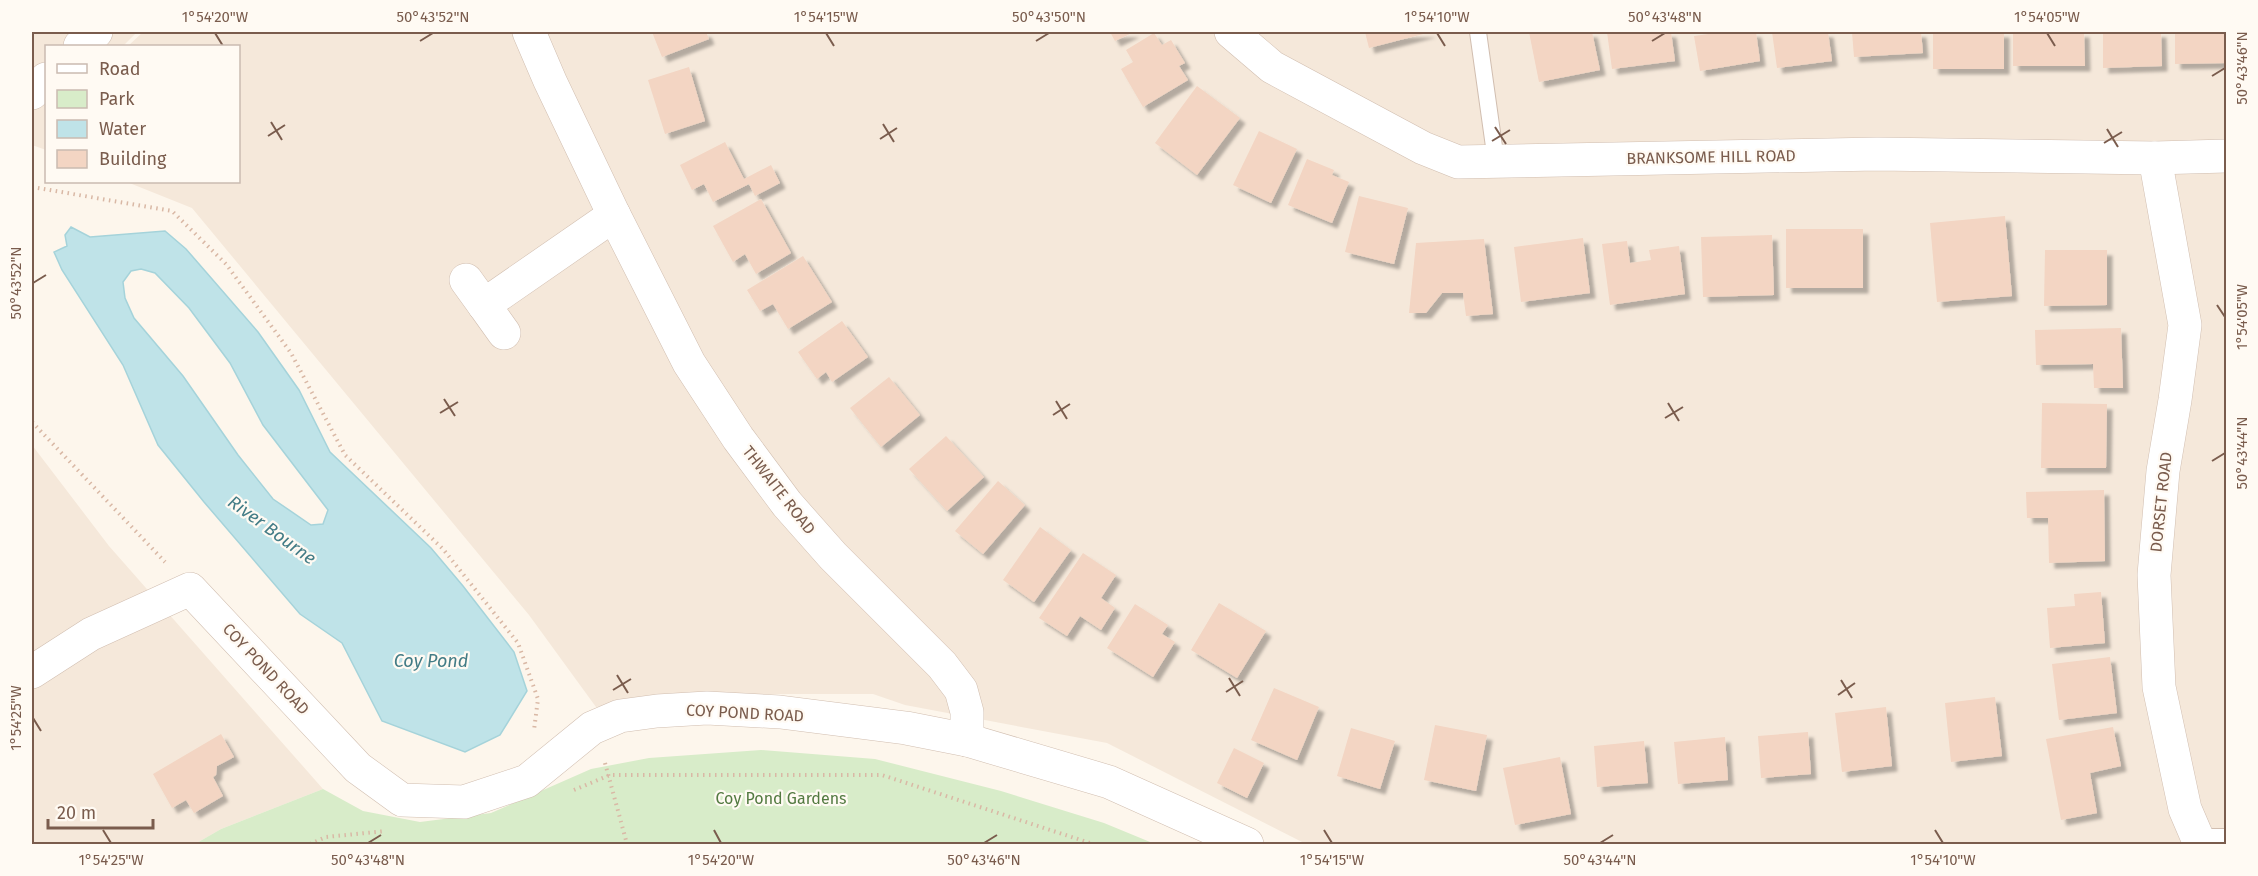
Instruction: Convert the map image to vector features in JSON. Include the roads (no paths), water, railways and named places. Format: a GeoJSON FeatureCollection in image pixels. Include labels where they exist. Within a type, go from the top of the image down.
{"type":"FeatureCollection","features":[{"type":"Feature","properties":{"kind":"street"},"geometry":{"type":"LineString","coordinates":[[81,45],[96,32]]}},
{"type":"Feature","properties":{"kind":"street","name":"THWAITE ROAD"},"geometry":{"type":"LineString","coordinates":[[528,32],[615,215],[689,363],[738,438],[787,504],[833,556],[942,665],[961,690],[967,712],[967,740]]}},
{"type":"Feature","properties":{"kind":"street","name":"BRANKSOME HILL ROAD"},"geometry":{"type":"LineString","coordinates":[[1231,32],[1272,67],[1423,148],[1458,162],[1877,154],[2155,158],[2226,156]]}},
{"type":"Feature","properties":{"kind":"street"},"geometry":{"type":"LineString","coordinates":[[32,93],[45,79]]}},
{"type":"Feature","properties":{"kind":"street","name":"DORSET ROAD"},"geometry":{"type":"LineString","coordinates":[[2155,158],[2185,325],[2163,471],[2154,574],[2159,687],[2185,809],[2208,840]]}},
{"type":"Feature","properties":{"kind":"street"},"geometry":{"type":"LineString","coordinates":[[504,333],[475,293],[615,215]]}},
{"type":"Feature","properties":{"kind":"street","name":"COY POND ROAD"},"geometry":{"type":"LineString","coordinates":[[32,672],[92,634],[190,589],[358,768],[402,800],[464,801],[527,781],[592,728],[620,716],[707,708],[780,712],[906,728],[967,740],[1110,782],[1247,844]]}},
{"type":"Feature","properties":{"kind":"lane"},"geometry":{"type":"LineString","coordinates":[[1478,32],[1496,161]]}},
{"type":"Feature","properties":{"kind":"water","name":"Coy Pond"},"geometry":{"type":"Polygon","coordinates":[[[71,227],[90,237],[165,231],[186,249],[258,332],[299,390],[330,452],[431,548],[514,652],[527,691],[500,735],[465,752],[382,721],[342,643],[300,614],[158,445],[123,365],[62,270],[54,252],[67,246],[65,235],[71,227]],[[141,269],[131,271],[123,282],[125,298],[134,318],[183,376],[238,455],[273,499],[311,525],[323,524],[328,510],[263,425],[230,363],[189,308],[155,273],[141,269]]]}},
{"type":"Feature","properties":{"kind":"water label","name":"River Bourne"},"geometry":{"type":"Point","coordinates":[272,530]}},
{"type":"Feature","properties":{"kind":"park label","name":"Coy Pond Gardens"},"geometry":{"type":"Point","coordinates":[781,798]}}]}
